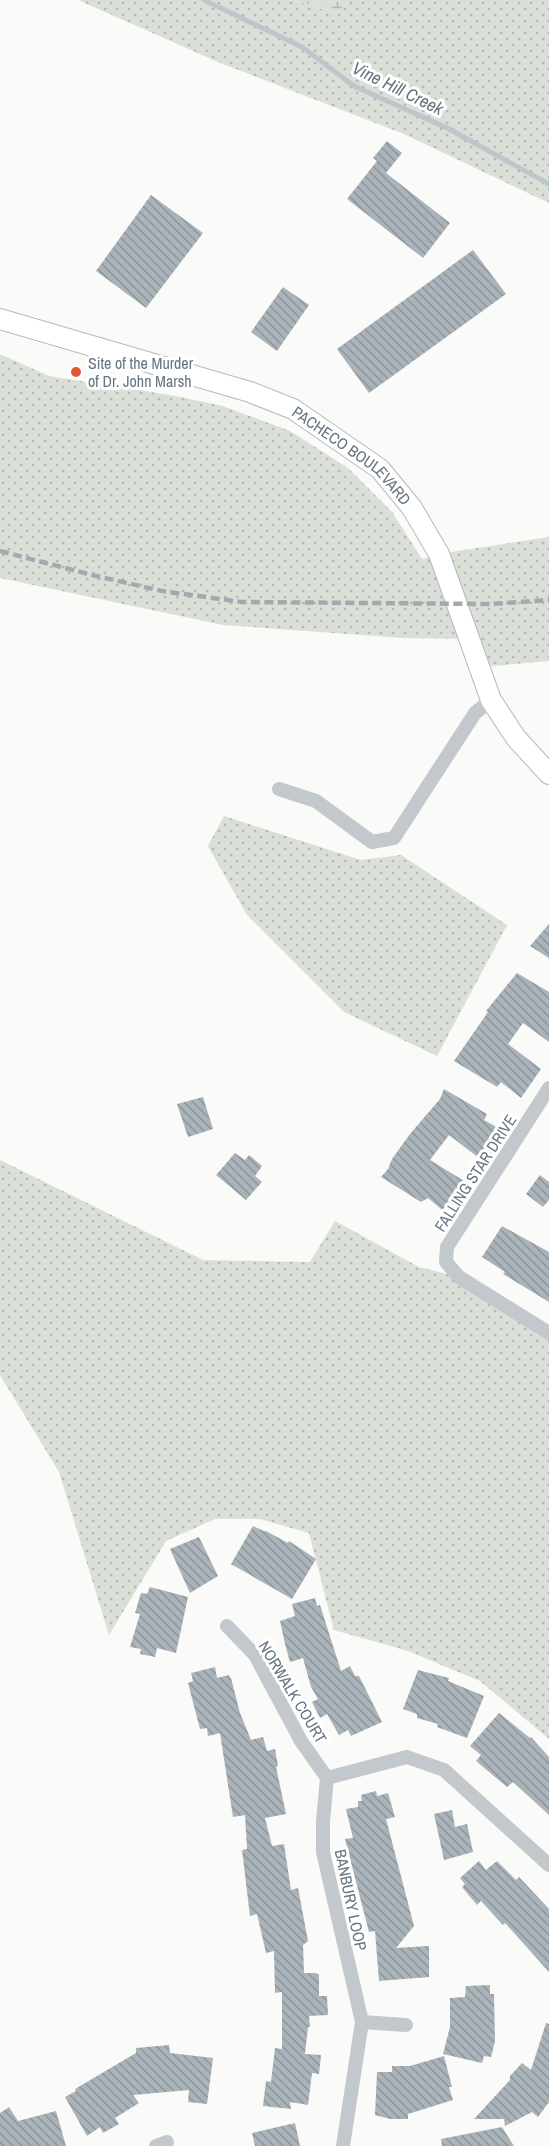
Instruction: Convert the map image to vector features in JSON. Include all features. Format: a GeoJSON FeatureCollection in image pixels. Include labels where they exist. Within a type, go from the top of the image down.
{"type":"FeatureCollection","features":[{"type":"Feature","properties":{"kind":"main road","name":"PACHECO BOULEVARD"},"geometry":{"type":"LineString","coordinates":[[0,319],[250,392],[293,409],[380,469],[412,508],[439,554],[491,700],[516,738],[549,774]]}},
{"type":"Feature","properties":{"kind":"street"},"geometry":{"type":"LineString","coordinates":[[279,789],[316,801],[372,842],[394,838],[475,713],[491,700]]}},
{"type":"Feature","properties":{"kind":"street","name":"FALLING STAR DRIVE"},"geometry":{"type":"LineString","coordinates":[[549,1088],[447,1247],[446,1262],[459,1277],[549,1333]]}},
{"type":"Feature","properties":{"kind":"street","name":"NORWALK COURT"},"geometry":{"type":"LineString","coordinates":[[227,1626],[255,1655],[301,1741],[327,1778]]}},
{"type":"Feature","properties":{"kind":"street"},"geometry":{"type":"LineString","coordinates":[[327,1778],[407,1756],[444,1770],[549,1865]]}},
{"type":"Feature","properties":{"kind":"street","name":"BANBURY LOOP"},"geometry":{"type":"LineString","coordinates":[[327,1778],[323,1852],[362,2022],[343,2146]]}},
{"type":"Feature","properties":{"kind":"street"},"geometry":{"type":"LineString","coordinates":[[362,2022],[406,2025]]}},
{"type":"Feature","properties":{"kind":"green space"},"geometry":{"type":"Polygon","coordinates":[[[78,0],[294,0],[338,14],[347,0],[549,0],[549,203],[404,134],[218,62],[78,0]]]}},
{"type":"Feature","properties":{"kind":"green space"},"geometry":{"type":"Polygon","coordinates":[[[294,0],[347,0],[338,14],[294,0]]]}},
{"type":"Feature","properties":{"kind":"green space"},"geometry":{"type":"Polygon","coordinates":[[[0,354],[49,376],[170,395],[223,406],[290,431],[348,468],[392,512],[422,559],[457,551],[549,537],[549,661],[480,667],[469,639],[404,638],[223,625],[0,578],[0,354]]]}},
{"type":"Feature","properties":{"kind":"green space"},"geometry":{"type":"Polygon","coordinates":[[[224,816],[361,860],[401,855],[507,925],[437,1056],[344,1012],[247,915],[208,846],[224,816]]]}},
{"type":"Feature","properties":{"kind":"green space"},"geometry":{"type":"Polygon","coordinates":[[[0,1160],[203,1260],[310,1262],[335,1221],[419,1267],[459,1277],[549,1333],[549,1739],[480,1681],[408,1651],[334,1630],[309,1533],[260,1519],[215,1519],[166,1541],[109,1635],[59,1472],[0,1375],[0,1160]]]}},
{"type":"Feature","properties":{"kind":"building"},"geometry":{"type":"Polygon","coordinates":[[[387,141],[402,153],[386,173],[450,223],[423,258],[347,199],[377,161],[373,158],[387,141]]]}},
{"type":"Feature","properties":{"kind":"building"},"geometry":{"type":"Polygon","coordinates":[[[151,195],[203,233],[146,308],[96,271],[151,195]]]}},
{"type":"Feature","properties":{"kind":"building"},"geometry":{"type":"Polygon","coordinates":[[[473,250],[506,294],[369,393],[337,349],[473,250]]]}},
{"type":"Feature","properties":{"kind":"building"},"geometry":{"type":"Polygon","coordinates":[[[283,287],[309,305],[277,351],[251,332],[283,287]]]}},
{"type":"Feature","properties":{"kind":"building"},"geometry":{"type":"Polygon","coordinates":[[[549,924],[549,958],[530,946],[549,924]]]}},
{"type":"Feature","properties":{"kind":"building"},"geometry":{"type":"Polygon","coordinates":[[[517,973],[549,992],[549,1042],[523,1023],[508,1044],[541,1069],[521,1098],[501,1082],[497,1087],[454,1061],[488,1012],[486,1011],[517,973]]]}},
{"type":"Feature","properties":{"kind":"building"},"geometry":{"type":"Polygon","coordinates":[[[444,1089],[487,1114],[484,1120],[507,1133],[488,1165],[449,1135],[430,1160],[469,1184],[447,1214],[428,1198],[421,1202],[381,1177],[410,1134],[440,1099],[444,1089]]]}},
{"type":"Feature","properties":{"kind":"building"},"geometry":{"type":"Polygon","coordinates":[[[203,1097],[213,1129],[188,1137],[177,1104],[203,1097]]]}},
{"type":"Feature","properties":{"kind":"building"},"geometry":{"type":"Polygon","coordinates":[[[235,1153],[245,1160],[249,1155],[262,1166],[255,1176],[262,1182],[246,1200],[216,1175],[235,1153]]]}},
{"type":"Feature","properties":{"kind":"building"},"geometry":{"type":"Polygon","coordinates":[[[540,1175],[549,1182],[549,1200],[543,1207],[526,1194],[540,1175]]]}},
{"type":"Feature","properties":{"kind":"building"},"geometry":{"type":"Polygon","coordinates":[[[502,1226],[549,1252],[549,1302],[503,1274],[505,1272],[482,1257],[502,1226]]]}},
{"type":"Feature","properties":{"kind":"building"},"geometry":{"type":"Polygon","coordinates":[[[253,1526],[288,1543],[289,1541],[316,1559],[292,1599],[231,1564],[253,1526]]]}},
{"type":"Feature","properties":{"kind":"building"},"geometry":{"type":"Polygon","coordinates":[[[199,1537],[218,1576],[190,1593],[170,1549],[199,1537]]]}},
{"type":"Feature","properties":{"kind":"building"},"geometry":{"type":"Polygon","coordinates":[[[150,1587],[188,1597],[176,1653],[157,1648],[155,1657],[140,1654],[141,1649],[130,1647],[140,1614],[135,1613],[141,1593],[147,1594],[150,1587]]]}},
{"type":"Feature","properties":{"kind":"building"},"geometry":{"type":"Polygon","coordinates":[[[315,1598],[317,1606],[320,1605],[341,1671],[350,1666],[355,1676],[359,1676],[382,1722],[351,1736],[348,1730],[339,1735],[327,1714],[320,1718],[312,1702],[318,1699],[311,1687],[303,1658],[290,1662],[285,1644],[280,1621],[295,1616],[292,1604],[315,1598]]]}},
{"type":"Feature","properties":{"kind":"building"},"geometry":{"type":"Polygon","coordinates":[[[215,1667],[217,1678],[229,1675],[231,1678],[240,1713],[251,1740],[263,1737],[267,1751],[275,1749],[278,1766],[276,1767],[286,1814],[265,1818],[272,1846],[284,1844],[291,1890],[298,1888],[308,1941],[303,1945],[304,1973],[319,1975],[319,1996],[327,1996],[328,2015],[309,2016],[310,2027],[308,2027],[305,2054],[321,2055],[319,2074],[312,2073],[308,2105],[290,2102],[291,2109],[263,2106],[266,2081],[271,2082],[275,2048],[282,2049],[282,1992],[275,1993],[274,1951],[266,1953],[257,1914],[250,1916],[242,1850],[247,1849],[245,1815],[233,1817],[220,1733],[208,1736],[207,1728],[200,1729],[188,1683],[193,1681],[191,1673],[215,1667]]]}},
{"type":"Feature","properties":{"kind":"building"},"geometry":{"type":"Polygon","coordinates":[[[418,1670],[449,1678],[448,1681],[484,1696],[467,1738],[437,1727],[438,1724],[417,1718],[417,1714],[403,1709],[418,1670]]]}},
{"type":"Feature","properties":{"kind":"building"},"geometry":{"type":"Polygon","coordinates":[[[499,1713],[531,1737],[549,1757],[549,1815],[513,1782],[507,1787],[476,1761],[481,1755],[470,1746],[499,1713]]]}},
{"type":"Feature","properties":{"kind":"building"},"geometry":{"type":"Polygon","coordinates":[[[376,1791],[377,1796],[388,1793],[395,1817],[386,1819],[414,1926],[396,1948],[429,1946],[429,1977],[379,1981],[375,1931],[369,1932],[345,1839],[353,1838],[346,1809],[358,1807],[358,1801],[362,1801],[361,1795],[376,1791]]]}},
{"type":"Feature","properties":{"kind":"building"},"geometry":{"type":"Polygon","coordinates":[[[452,1810],[455,1827],[467,1824],[473,1852],[444,1860],[434,1814],[452,1810]]]}},
{"type":"Feature","properties":{"kind":"building"},"geometry":{"type":"Polygon","coordinates":[[[479,1861],[486,1870],[497,1861],[516,1880],[519,1877],[549,1909],[549,1972],[505,1923],[503,1925],[481,1901],[477,1905],[462,1887],[465,1884],[460,1878],[479,1861]]]}},
{"type":"Feature","properties":{"kind":"building"},"geometry":{"type":"Polygon","coordinates":[[[490,1985],[490,1994],[494,1994],[495,2041],[491,2057],[484,2056],[482,2063],[443,2054],[450,2027],[450,1998],[465,1997],[466,1986],[490,1985]]]}},
{"type":"Feature","properties":{"kind":"building"},"geometry":{"type":"Polygon","coordinates":[[[546,2023],[549,2024],[549,2102],[538,2117],[532,2112],[505,2126],[504,2119],[474,2119],[510,2080],[510,2076],[522,2063],[531,2070],[546,2023]]]}},
{"type":"Feature","properties":{"kind":"building"},"geometry":{"type":"Polygon","coordinates":[[[169,2045],[170,2053],[213,2058],[207,2104],[188,2102],[189,2090],[133,2095],[139,2103],[115,2118],[119,2124],[103,2133],[100,2127],[87,2136],[65,2097],[136,2053],[136,2048],[169,2045]]]}},
{"type":"Feature","properties":{"kind":"building"},"geometry":{"type":"Polygon","coordinates":[[[444,2056],[453,2100],[408,2114],[408,2119],[390,2119],[375,2115],[377,2072],[392,2072],[392,2066],[410,2066],[444,2056]]]}},
{"type":"Feature","properties":{"kind":"building"},"geometry":{"type":"Polygon","coordinates":[[[9,2107],[18,2121],[56,2111],[66,2146],[0,2146],[0,2113],[9,2107]]]}},
{"type":"Feature","properties":{"kind":"building"},"geometry":{"type":"Polygon","coordinates":[[[295,2123],[300,2146],[255,2146],[252,2133],[295,2123]]]}},
{"type":"Feature","properties":{"kind":"building"},"geometry":{"type":"Polygon","coordinates":[[[502,2127],[514,2146],[442,2146],[441,2139],[502,2127]]]}},
{"type":"Feature","properties":{"kind":"waterway","name":"Vine Hill Creek"},"geometry":{"type":"LineString","coordinates":[[204,0],[302,47],[354,86],[447,128],[549,184]]}},
{"type":"Feature","properties":{"kind":"railway"},"geometry":{"type":"LineString","coordinates":[[0,551],[162,591],[242,602],[490,604],[549,600]]}},
{"type":"Feature","properties":{"kind":"place","name":"Site of the Murder of Dr. John Marsh"},"geometry":{"type":"Point","coordinates":[76,372]}}]}
